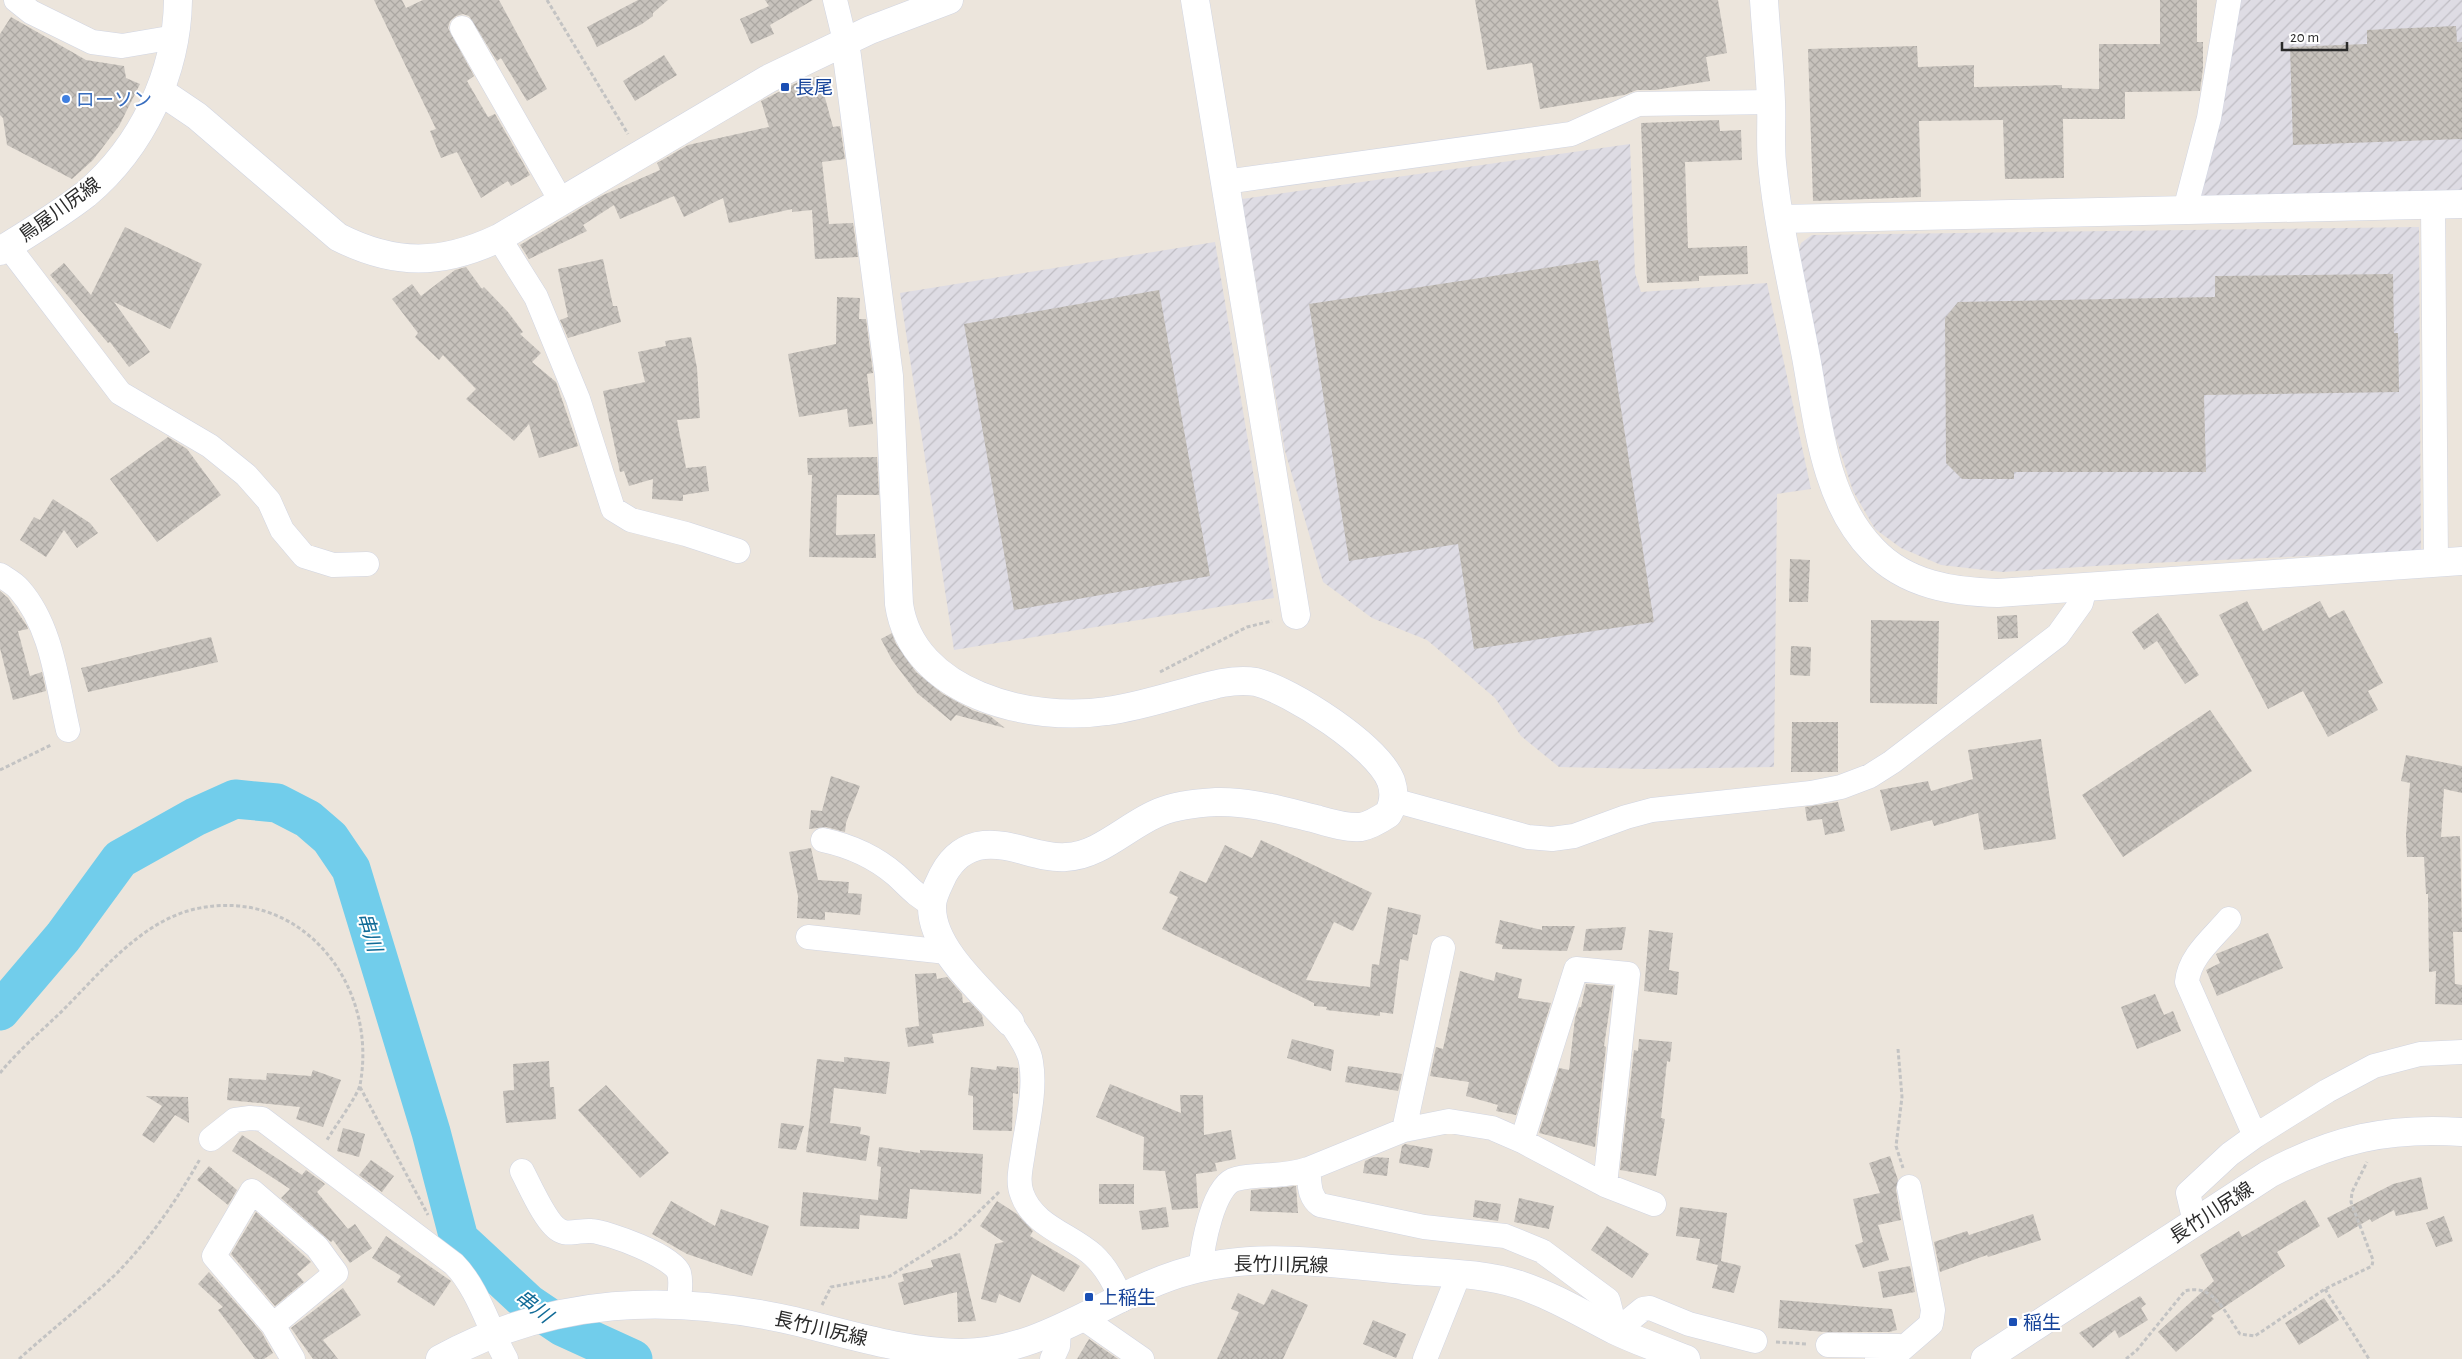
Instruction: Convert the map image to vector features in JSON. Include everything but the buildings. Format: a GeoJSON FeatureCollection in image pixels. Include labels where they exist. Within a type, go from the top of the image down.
{"type":"FeatureCollection","features":[{"type":"Feature","properties":{"kind":"street"},"geometry":{"type":"LineString","coordinates":[[16,0],[31,12],[92,42],[122,46],[175,37]]}},
{"type":"Feature","properties":{"kind":"street","name":"鳥屋川尻線"},"geometry":{"type":"LineString","coordinates":[[4,248],[79,198],[110,170],[130,144],[160,91],[175,37],[178,0]]}},
{"type":"Feature","properties":{"kind":"street"},"geometry":{"type":"LineString","coordinates":[[835,0],[845,41],[889,376],[899,604],[905,628],[916,648],[932,667],[951,681],[1011,706],[1041,713],[1108,711],[1222,683],[1234,681],[1256,682],[1319,713],[1347,732],[1383,768],[1390,781],[1393,800],[1388,814],[1376,822],[1360,827],[1341,825],[1250,804],[1216,802],[1185,805],[1160,812],[1084,854],[1067,858],[1053,857],[1000,845],[984,845],[957,855],[946,870],[932,904],[933,920],[938,938],[946,952],[1010,1022],[1022,1039],[1031,1061],[1032,1087],[1019,1179],[1022,1195],[1030,1209],[1044,1222],[1092,1254],[1109,1273],[1122,1300]]}},
{"type":"Feature","properties":{"kind":"street"},"geometry":{"type":"LineString","coordinates":[[160,91],[197,116],[323,225],[356,246],[387,256],[426,259],[464,253],[500,238],[752,88],[845,41],[949,0]]}},
{"type":"Feature","properties":{"kind":"street"},"geometry":{"type":"LineString","coordinates":[[1195,0],[1296,615]]}},
{"type":"Feature","properties":{"kind":"street"},"geometry":{"type":"LineString","coordinates":[[1764,0],[1771,102],[1772,162],[1780,220],[1819,430],[1829,469],[1849,519],[1873,550],[1912,578],[1951,590],[1998,593],[2449,562],[2433,204]]}},
{"type":"Feature","properties":{"kind":"street"},"geometry":{"type":"LineString","coordinates":[[2185,210],[2209,118],[2229,0]]}},
{"type":"Feature","properties":{"kind":"street"},"geometry":{"type":"LineString","coordinates":[[462,28],[561,201]]}},
{"type":"Feature","properties":{"kind":"street"},"geometry":{"type":"LineString","coordinates":[[1225,182],[1571,134],[1638,104],[1771,102]]}},
{"type":"Feature","properties":{"kind":"street"},"geometry":{"type":"LineString","coordinates":[[1780,220],[2462,204]]}},
{"type":"Feature","properties":{"kind":"street"},"geometry":{"type":"LineString","coordinates":[[500,238],[536,297],[578,399],[613,509],[631,520],[686,534],[738,551]]}},
{"type":"Feature","properties":{"kind":"street"},"geometry":{"type":"LineString","coordinates":[[4,248],[120,393],[210,446],[246,475],[269,501],[282,530],[304,556],[333,565],[366,564]]}},
{"type":"Feature","properties":{"kind":"street"},"geometry":{"type":"LineString","coordinates":[[0,575],[18,587],[38,617],[55,670],[68,730]]}},
{"type":"Feature","properties":{"kind":"street"},"geometry":{"type":"LineString","coordinates":[[1393,800],[1528,837],[1552,838],[1574,836],[1626,817],[1652,810],[1811,793],[1841,787],[1870,776],[1892,762],[2058,635],[2081,603],[2085,588]]}},
{"type":"Feature","properties":{"kind":"street"},"geometry":{"type":"LineString","coordinates":[[823,840],[843,844],[871,856],[895,874],[920,898],[932,904]]}},
{"type":"Feature","properties":{"kind":"street"},"geometry":{"type":"LineString","coordinates":[[2229,920],[2196,958],[2188,970],[2187,982],[2255,1136]]}},
{"type":"Feature","properties":{"kind":"street"},"geometry":{"type":"LineString","coordinates":[[808,937],[946,952]]}},
{"type":"Feature","properties":{"kind":"street"},"geometry":{"type":"LineString","coordinates":[[1404,1130],[1443,948]]}},
{"type":"Feature","properties":{"kind":"street"},"geometry":{"type":"LineString","coordinates":[[1522,1141],[1576,969],[1628,974],[1605,1185]]}},
{"type":"Feature","properties":{"kind":"street"},"geometry":{"type":"LineString","coordinates":[[2195,1222],[2188,1192],[2230,1154],[2255,1136],[2327,1091],[2374,1066],[2420,1054],[2462,1052]]}},
{"type":"Feature","properties":{"kind":"street"},"geometry":{"type":"LineString","coordinates":[[211,1138],[235,1120],[262,1119],[454,1264],[466,1277],[498,1332],[506,1359]]}},
{"type":"Feature","properties":{"kind":"street"},"geometry":{"type":"LineString","coordinates":[[1201,1268],[1204,1241],[1218,1198],[1228,1182],[1236,1179],[1289,1176],[1404,1130],[1449,1121],[1492,1128],[1522,1141],[1605,1185],[1654,1204]]}},
{"type":"Feature","properties":{"kind":"street","name":"長竹川尻線"},"geometry":{"type":"LineString","coordinates":[[1985,1359],[2195,1222],[2297,1159],[2320,1149],[2405,1131],[2462,1132]]}},
{"type":"Feature","properties":{"kind":"street"},"geometry":{"type":"LineString","coordinates":[[1308,1169],[1310,1192],[1315,1201],[1320,1205],[1424,1227],[1506,1236],[1542,1251],[1608,1300],[1616,1331],[1643,1309],[1650,1308],[1689,1324],[1756,1340]]}},
{"type":"Feature","properties":{"kind":"street"},"geometry":{"type":"LineString","coordinates":[[522,1171],[553,1226],[562,1232],[591,1230],[618,1236],[671,1263],[679,1274],[668,1303]]}},
{"type":"Feature","properties":{"kind":"street"},"geometry":{"type":"LineString","coordinates":[[1877,1359],[1894,1356],[1931,1324],[1933,1310],[1909,1187]]}},
{"type":"Feature","properties":{"kind":"street"},"geometry":{"type":"LineString","coordinates":[[273,1325],[336,1273],[317,1247],[252,1191],[214,1256],[273,1325],[292,1359]]}},
{"type":"Feature","properties":{"kind":"street","name":"長竹川尻線"},"geometry":{"type":"LineString","coordinates":[[440,1359],[498,1332],[577,1310],[609,1306],[668,1303],[744,1311],[907,1348],[959,1353],[1005,1348],[1071,1324],[1172,1276],[1201,1268],[1243,1261],[1282,1260],[1459,1274],[1505,1281],[1534,1290],[1616,1331],[1686,1359]]}},
{"type":"Feature","properties":{"kind":"street"},"geometry":{"type":"LineString","coordinates":[[1425,1359],[1459,1274]]}},
{"type":"Feature","properties":{"kind":"street"},"geometry":{"type":"LineString","coordinates":[[1052,1359],[1071,1324],[1142,1359]]}},
{"type":"Feature","properties":{"kind":"street"},"geometry":{"type":"LineString","coordinates":[[1828,1345],[1883,1348],[1905,1345]]}},
{"type":"Feature","properties":{"kind":"path"},"geometry":{"type":"LineString","coordinates":[[547,0],[640,154]]}},
{"type":"Feature","properties":{"kind":"path"},"geometry":{"type":"LineString","coordinates":[[1158,674],[1247,627]]}},
{"type":"Feature","properties":{"kind":"path"},"geometry":{"type":"LineString","coordinates":[[0,770],[58,741],[68,730]]}},
{"type":"Feature","properties":{"kind":"path"},"geometry":{"type":"LineString","coordinates":[[0,1073],[124,951],[159,923],[194,910],[229,905],[264,910],[294,924],[322,947],[342,972],[354,1001],[363,1042],[360,1087],[340,1118]]}},
{"type":"Feature","properties":{"kind":"path"},"geometry":{"type":"LineString","coordinates":[[1898,1049],[1902,1097],[1896,1146],[1909,1187]]}},
{"type":"Feature","properties":{"kind":"path"},"geometry":{"type":"LineString","coordinates":[[360,1087],[430,1219]]}},
{"type":"Feature","properties":{"kind":"path"},"geometry":{"type":"LineString","coordinates":[[2126,1359],[2137,1350],[2185,1291],[2194,1289],[2206,1290],[2214,1297],[2240,1334],[2255,1336],[2325,1289],[2372,1266],[2373,1260],[2351,1202],[2352,1192],[2365,1167],[2376,1136]]}},
{"type":"Feature","properties":{"kind":"path"},"geometry":{"type":"LineString","coordinates":[[19,1359],[116,1273],[150,1236],[181,1193],[211,1138]]}},
{"type":"Feature","properties":{"kind":"path"},"geometry":{"type":"LineString","coordinates":[[812,1325],[831,1287],[890,1276],[955,1235],[1000,1191],[1019,1179]]}},
{"type":"Feature","properties":{"kind":"path"},"geometry":{"type":"LineString","coordinates":[[2325,1289],[2369,1359]]}},
{"type":"Feature","properties":{"kind":"path"},"geometry":{"type":"LineString","coordinates":[[1756,1340],[1828,1345]]}},
{"type":"Feature","properties":{"kind":"shaded area"},"geometry":{"type":"Polygon","coordinates":[[[2237,0],[2462,0],[2462,194],[2197,202],[2237,0]]]}},
{"type":"Feature","properties":{"kind":"shaded area"},"geometry":{"type":"Polygon","coordinates":[[[1630,144],[1635,273],[1641,292],[1767,283],[1811,489],[1777,494],[1774,767],[1647,769],[1559,767],[1521,736],[1495,698],[1427,640],[1372,618],[1323,582],[1285,451],[1242,199],[1630,144]]]}},
{"type":"Feature","properties":{"kind":"shaded area"},"geometry":{"type":"Polygon","coordinates":[[[2419,227],[2421,551],[2128,564],[2002,572],[1941,565],[1901,548],[1875,529],[1853,491],[1834,432],[1798,252],[1801,243],[1812,235],[2419,227]]]}},
{"type":"Feature","properties":{"kind":"shaded area"},"geometry":{"type":"Polygon","coordinates":[[[1215,242],[1274,598],[954,650],[900,293],[1215,242]]]}},
{"type":"Feature","properties":{"kind":"waterway","name":"串川"},"geometry":{"type":"LineString","coordinates":[[0,1011],[63,937],[120,859],[195,817],[235,799],[277,803],[308,819],[330,838],[351,869],[431,1132],[459,1239],[529,1304],[563,1327],[633,1359]]}},
{"type":"Feature","properties":{"kind":"place","name":"長尾"},"geometry":{"type":"Point","coordinates":[785,87]}},
{"type":"Feature","properties":{"kind":"place","name":"ローソン"},"geometry":{"type":"Point","coordinates":[66,99]}},
{"type":"Feature","properties":{"kind":"place","name":"上稲生"},"geometry":{"type":"Point","coordinates":[1089,1297]}},
{"type":"Feature","properties":{"kind":"place","name":"稲生"},"geometry":{"type":"Point","coordinates":[2013,1322]}}]}
